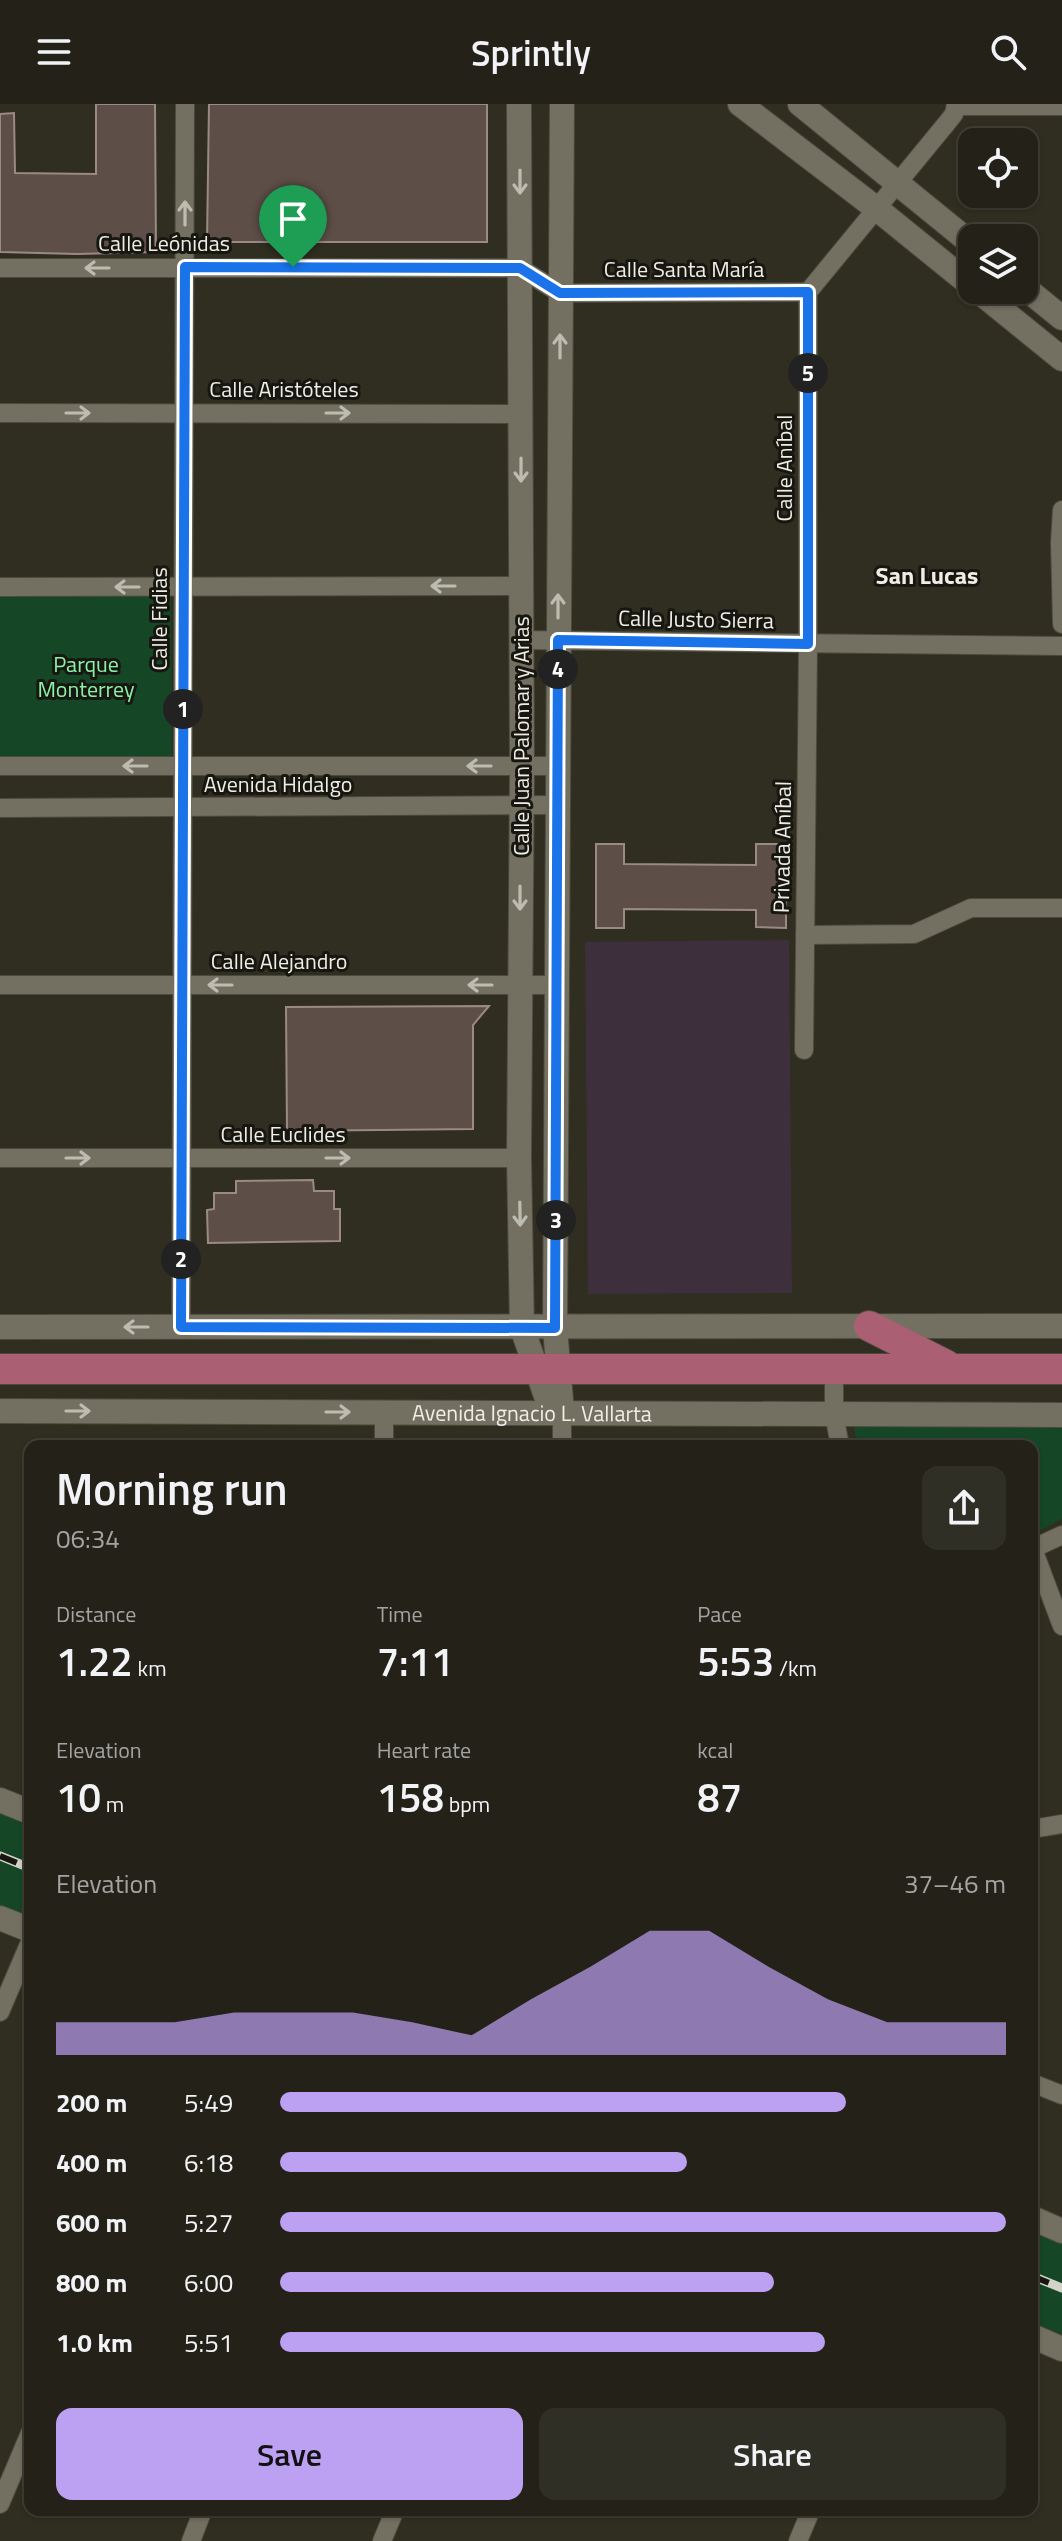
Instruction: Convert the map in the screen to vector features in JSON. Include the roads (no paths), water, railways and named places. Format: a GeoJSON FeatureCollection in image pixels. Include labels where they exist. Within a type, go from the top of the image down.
{"type":"FeatureCollection","features":[{"type":"Feature","properties":{"kind":"main road"},"geometry":{"type":"LineString","coordinates":[[869,1326],[951,1368]]}},
{"type":"Feature","properties":{"kind":"main road","name":"Avenida Ignacio L. Vallarta"},"geometry":{"type":"LineString","coordinates":[[0,1369],[1062,1369]]}},
{"type":"Feature","properties":{"kind":"street","name":"Calle Fidias"},"geometry":{"type":"LineString","coordinates":[[181,1327],[185,104]]}},
{"type":"Feature","properties":{"kind":"street","name":"Calle Juan Palomar y Arias"},"geometry":{"type":"LineString","coordinates":[[519,104],[522,766],[519,1158],[522,1328],[547,1367]]}},
{"type":"Feature","properties":{"kind":"street","name":"Calle Juan Palomar y Arias"},"geometry":{"type":"LineString","coordinates":[[547,1367],[555,1328],[562,104]]}},
{"type":"Feature","properties":{"kind":"street"},"geometry":{"type":"LineString","coordinates":[[740,104],[958,275]]}},
{"type":"Feature","properties":{"kind":"street"},"geometry":{"type":"LineString","coordinates":[[800,104],[958,232]]}},
{"type":"Feature","properties":{"kind":"street"},"geometry":{"type":"LineString","coordinates":[[808,292],[954,114],[956,105],[1062,106]]}},
{"type":"Feature","properties":{"kind":"street","name":"Calle Leónidas"},"geometry":{"type":"LineString","coordinates":[[0,268],[520,268]]}},
{"type":"Feature","properties":{"kind":"street"},"geometry":{"type":"LineString","coordinates":[[520,268],[560,293]]}},
{"type":"Feature","properties":{"kind":"street","name":"Calle Santa María"},"geometry":{"type":"LineString","coordinates":[[560,293],[808,292]]}},
{"type":"Feature","properties":{"kind":"street","name":"Calle Aníbal"},"geometry":{"type":"LineString","coordinates":[[808,292],[808,644]]}},
{"type":"Feature","properties":{"kind":"street"},"geometry":{"type":"LineString","coordinates":[[1038,298],[1062,318]]}},
{"type":"Feature","properties":{"kind":"street"},"geometry":{"type":"LineString","coordinates":[[994,304],[1062,359]]}},
{"type":"Feature","properties":{"kind":"street","name":"Calle Aristóteles"},"geometry":{"type":"LineString","coordinates":[[0,413],[520,414]]}},
{"type":"Feature","properties":{"kind":"street"},"geometry":{"type":"LineString","coordinates":[[1062,510],[1062,624]]}},
{"type":"Feature","properties":{"kind":"street"},"geometry":{"type":"LineString","coordinates":[[0,587],[521,586]]}},
{"type":"Feature","properties":{"kind":"street","name":"Calle Justo Sierra"},"geometry":{"type":"LineString","coordinates":[[521,640],[1062,646]]}},
{"type":"Feature","properties":{"kind":"street","name":"Privada Aníbal"},"geometry":{"type":"LineString","coordinates":[[804,1050],[808,644]]}},
{"type":"Feature","properties":{"kind":"street","name":"Avenida Hidalgo"},"geometry":{"type":"LineString","coordinates":[[0,766],[557,766]]}},
{"type":"Feature","properties":{"kind":"street","name":"Avenida Hidalgo"},"geometry":{"type":"LineString","coordinates":[[0,808],[557,805]]}},
{"type":"Feature","properties":{"kind":"street"},"geometry":{"type":"LineString","coordinates":[[805,935],[914,934],[971,908],[1062,908]]}},
{"type":"Feature","properties":{"kind":"street","name":"Calle Alejandro"},"geometry":{"type":"LineString","coordinates":[[0,985],[558,985]]}},
{"type":"Feature","properties":{"kind":"street","name":"Calle Euclides"},"geometry":{"type":"LineString","coordinates":[[0,1158],[519,1158]]}},
{"type":"Feature","properties":{"kind":"street"},"geometry":{"type":"LineString","coordinates":[[0,1327],[1062,1326]]}},
{"type":"Feature","properties":{"kind":"street"},"geometry":{"type":"LineString","coordinates":[[547,1367],[559,1427]]}},
{"type":"Feature","properties":{"kind":"street"},"geometry":{"type":"LineString","coordinates":[[834,1367],[834,1414],[839,1440]]}},
{"type":"Feature","properties":{"kind":"street","name":"Avenida Ignacio L. Vallarta"},"geometry":{"type":"LineString","coordinates":[[0,1411],[384,1412],[559,1427],[834,1414],[1062,1415]]}},
{"type":"Feature","properties":{"kind":"street"},"geometry":{"type":"LineString","coordinates":[[384,1412],[384,1440]]}},
{"type":"Feature","properties":{"kind":"street"},"geometry":{"type":"LineString","coordinates":[[1038,1546],[1062,1535]]}},
{"type":"Feature","properties":{"kind":"street"},"geometry":{"type":"LineString","coordinates":[[1038,1564],[1062,1626]]}},
{"type":"Feature","properties":{"kind":"street"},"geometry":{"type":"LineString","coordinates":[[0,1800],[24,1810]]}},
{"type":"Feature","properties":{"kind":"street"},"geometry":{"type":"LineString","coordinates":[[1038,1828],[1062,1824]]}},
{"type":"Feature","properties":{"kind":"street"},"geometry":{"type":"LineString","coordinates":[[0,1918],[24,1928]]}},
{"type":"Feature","properties":{"kind":"street"},"geometry":{"type":"LineString","coordinates":[[0,2012],[24,1956]]}},
{"type":"Feature","properties":{"kind":"street"},"geometry":{"type":"LineString","coordinates":[[1038,2085],[1062,2095]]}},
{"type":"Feature","properties":{"kind":"street"},"geometry":{"type":"LineString","coordinates":[[1038,2221],[1062,2231]]}},
{"type":"Feature","properties":{"kind":"street"},"geometry":{"type":"LineString","coordinates":[[1038,2339],[1062,2349]]}},
{"type":"Feature","properties":{"kind":"street"},"geometry":{"type":"LineString","coordinates":[[0,2504],[24,2447]]}},
{"type":"Feature","properties":{"kind":"street"},"geometry":{"type":"LineString","coordinates":[[191,2541],[201,2516]]}},
{"type":"Feature","properties":{"kind":"street"},"geometry":{"type":"LineString","coordinates":[[382,2541],[392,2516]]}},
{"type":"Feature","properties":{"kind":"street"},"geometry":{"type":"LineString","coordinates":[[798,2541],[808,2516]]}},
{"type":"Feature","properties":{"kind":"railway"},"geometry":{"type":"LineString","coordinates":[[0,1856],[24,1866]]}},
{"type":"Feature","properties":{"kind":"railway"},"geometry":{"type":"LineString","coordinates":[[1038,2278],[1062,2288]]}},
{"type":"Feature","properties":{"kind":"district","name":"San Lucas"},"geometry":{"type":"Point","coordinates":[927,576]}},
{"type":"Feature","properties":{"kind":"park label","name":"Parque Monterrey"},"geometry":{"type":"Point","coordinates":[86,676]}}]}
